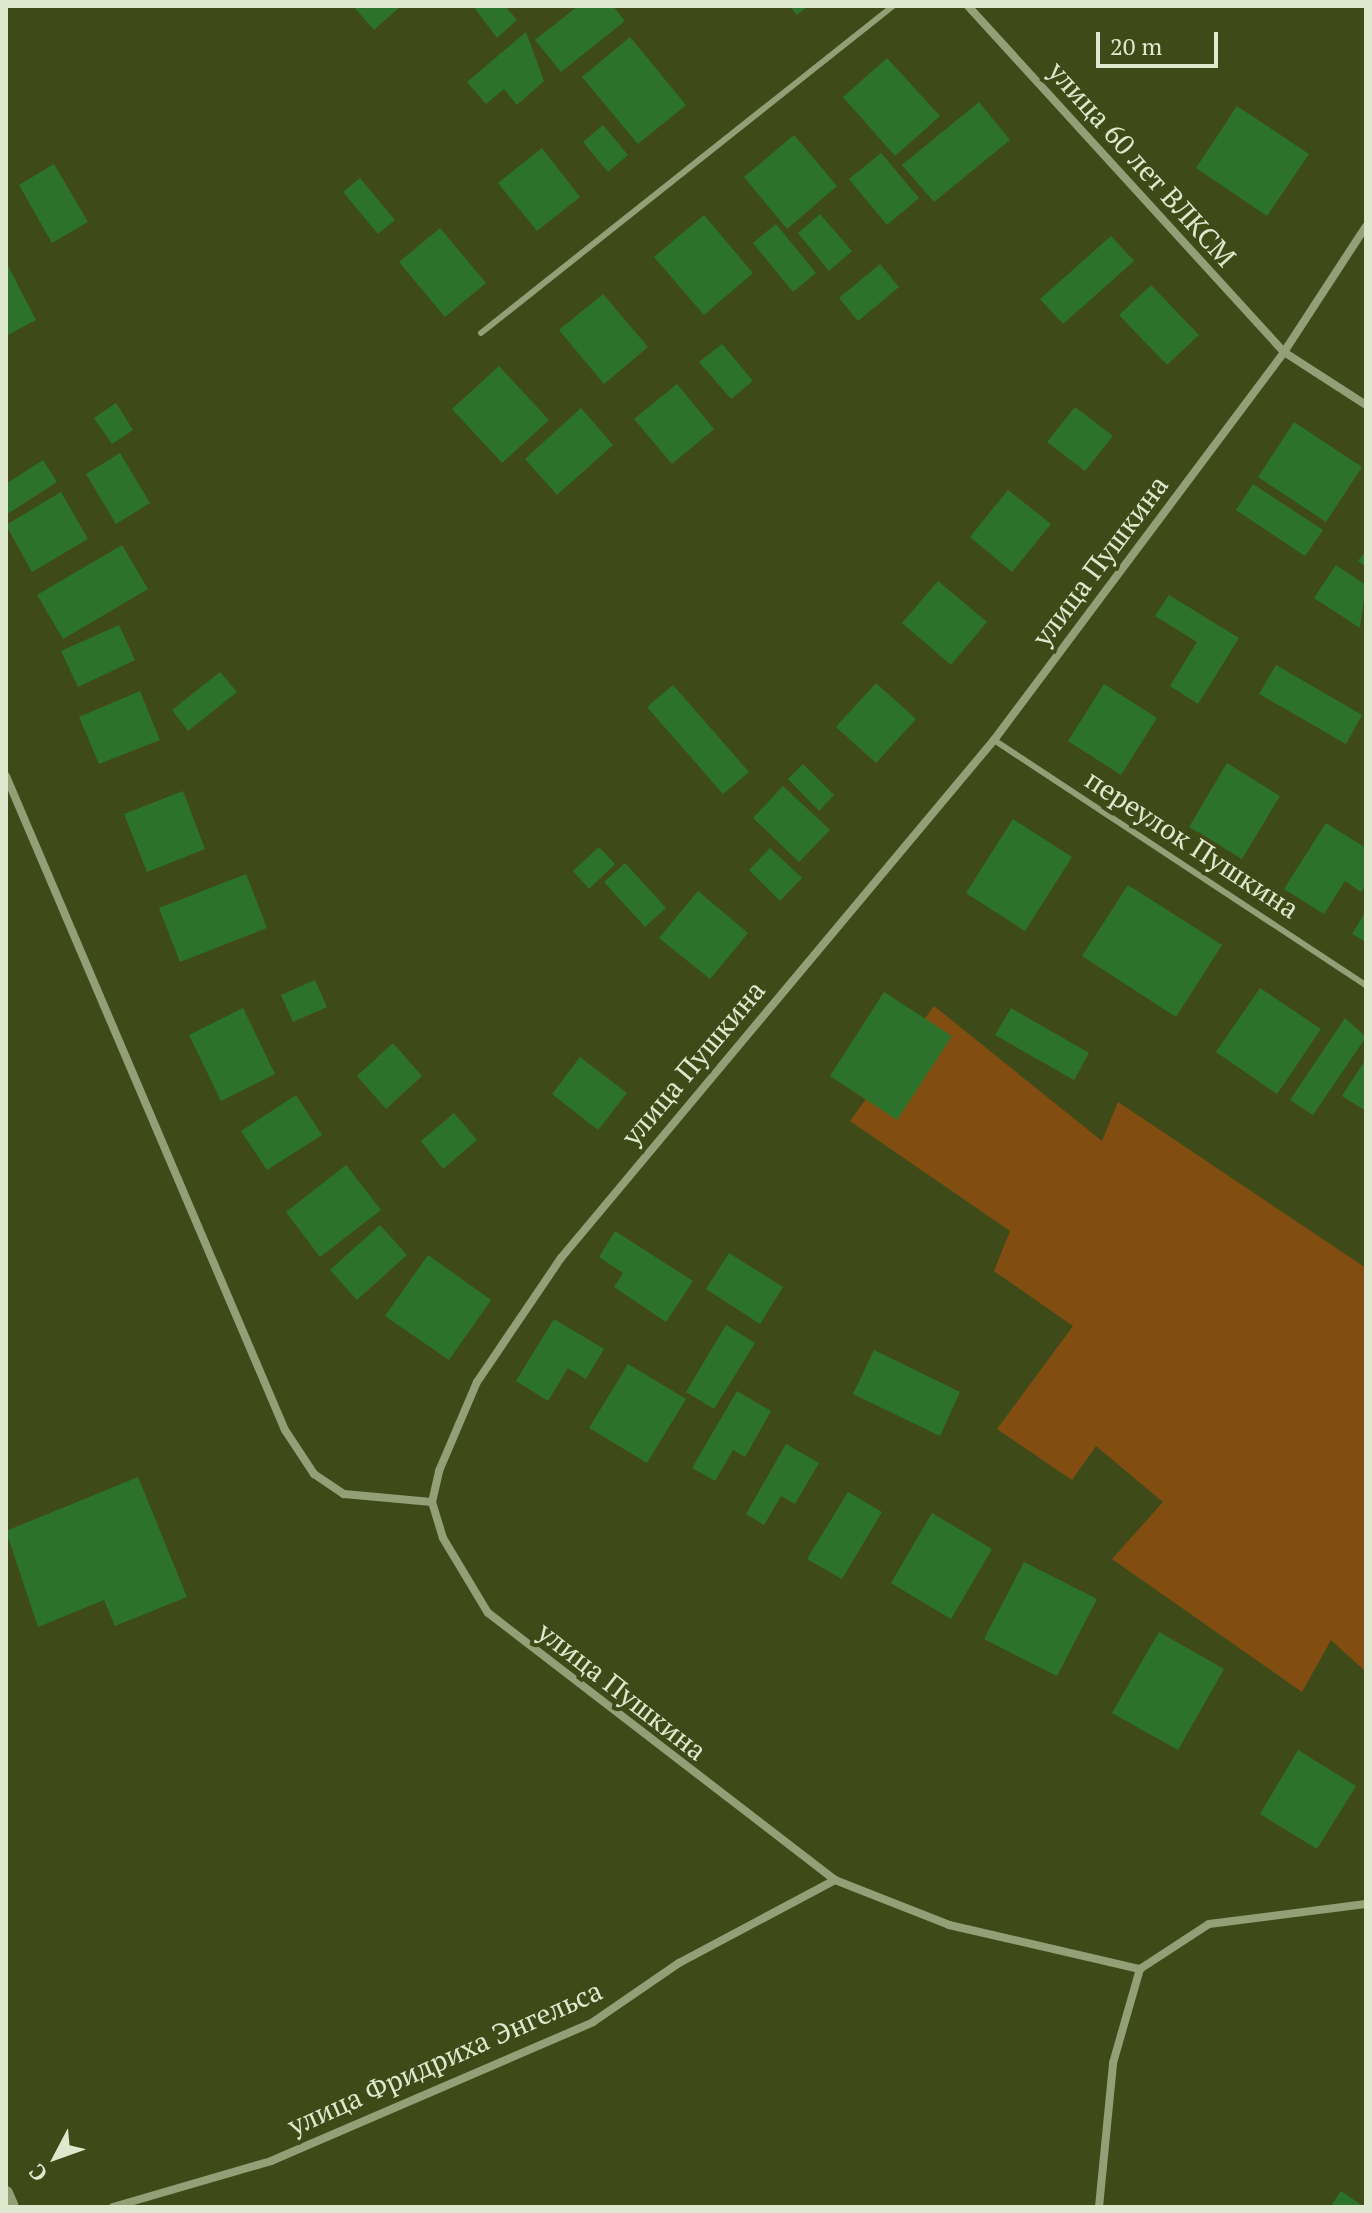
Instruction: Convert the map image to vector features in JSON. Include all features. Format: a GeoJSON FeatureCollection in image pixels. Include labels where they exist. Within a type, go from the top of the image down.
{"type":"FeatureCollection","features":[{"type":"Feature","properties":{"kind":"street","name":"улица 60 лет ВЛКСМ"},"geometry":{"type":"LineString","coordinates":[[968,6],[1284,352],[1366,405]]}},
{"type":"Feature","properties":{"kind":"street","name":"улица Пушкина"},"geometry":{"type":"LineString","coordinates":[[835,1880],[488,1613],[463,1577],[432,1502],[462,1410],[561,1258],[994,740],[1284,352],[1366,226]]}},
{"type":"Feature","properties":{"kind":"street"},"geometry":{"type":"LineString","coordinates":[[6,776],[285,1430],[314,1474],[344,1494],[432,1502]]}},
{"type":"Feature","properties":{"kind":"street"},"geometry":{"type":"LineString","coordinates":[[835,1880],[949,1925],[1140,1969]]}},
{"type":"Feature","properties":{"kind":"street","name":"улица Фридриха Энгельса"},"geometry":{"type":"LineString","coordinates":[[113,2207],[271,2161],[593,2022],[679,1963],[835,1880]]}},
{"type":"Feature","properties":{"kind":"street"},"geometry":{"type":"LineString","coordinates":[[1099,2207],[1113,2063],[1140,1969],[1209,1924],[1366,1904]]}},
{"type":"Feature","properties":{"kind":"street"},"geometry":{"type":"LineString","coordinates":[[6,2193],[12,2207]]}},
{"type":"Feature","properties":{"kind":"lane"},"geometry":{"type":"LineString","coordinates":[[481,333],[893,6]]}},
{"type":"Feature","properties":{"kind":"lane","name":"переулок Пушкина"},"geometry":{"type":"LineString","coordinates":[[994,740],[1366,985]]}},
{"type":"Feature","properties":{"kind":"shaded area"},"geometry":{"type":"Polygon","coordinates":[[[934,1006],[1102,1141],[1118,1102],[1366,1268],[1366,1672],[1331,1640],[1302,1692],[1112,1559],[1163,1502],[1096,1446],[1072,1480],[997,1429],[1073,1326],[994,1271],[1010,1231],[850,1121],[934,1006]]]}},
{"type":"Feature","properties":{"kind":"building"},"geometry":{"type":"Polygon","coordinates":[[[353,6],[401,6],[374,30],[353,6]]]}},
{"type":"Feature","properties":{"kind":"building"},"geometry":{"type":"Polygon","coordinates":[[[473,6],[505,6],[517,20],[497,38],[473,6]]]}},
{"type":"Feature","properties":{"kind":"building"},"geometry":{"type":"Polygon","coordinates":[[[578,6],[613,6],[625,21],[561,72],[535,40],[578,6]]]}},
{"type":"Feature","properties":{"kind":"building"},"geometry":{"type":"Polygon","coordinates":[[[789,6],[808,6],[797,15],[789,6]]]}},
{"type":"Feature","properties":{"kind":"building"},"geometry":{"type":"Polygon","coordinates":[[[526,32],[544,81],[517,105],[504,89],[486,104],[467,82],[526,32]]]}},
{"type":"Feature","properties":{"kind":"building"},"geometry":{"type":"Polygon","coordinates":[[[630,37],[686,105],[638,144],[582,77],[630,37]]]}},
{"type":"Feature","properties":{"kind":"building"},"geometry":{"type":"Polygon","coordinates":[[[887,58],[940,116],[895,156],[843,97],[887,58]]]}},
{"type":"Feature","properties":{"kind":"building"},"geometry":{"type":"Polygon","coordinates":[[[979,102],[1010,140],[934,202],[902,165],[979,102]]]}},
{"type":"Feature","properties":{"kind":"building"},"geometry":{"type":"Polygon","coordinates":[[[1237,106],[1309,154],[1267,216],[1196,168],[1237,106]]]}},
{"type":"Feature","properties":{"kind":"building"},"geometry":{"type":"Polygon","coordinates":[[[603,125],[628,155],[608,172],[583,142],[603,125]]]}},
{"type":"Feature","properties":{"kind":"building"},"geometry":{"type":"Polygon","coordinates":[[[794,135],[837,186],[787,229],[744,177],[794,135]]]}},
{"type":"Feature","properties":{"kind":"building"},"geometry":{"type":"Polygon","coordinates":[[[542,148],[580,197],[537,231],[498,183],[542,148]]]}},
{"type":"Feature","properties":{"kind":"building"},"geometry":{"type":"Polygon","coordinates":[[[881,153],[919,198],[887,225],[849,179],[881,153]]]}},
{"type":"Feature","properties":{"kind":"building"},"geometry":{"type":"Polygon","coordinates":[[[54,164],[88,222],[52,243],[19,185],[54,164]]]}},
{"type":"Feature","properties":{"kind":"building"},"geometry":{"type":"Polygon","coordinates":[[[360,178],[395,220],[378,234],[343,192],[360,178]]]}},
{"type":"Feature","properties":{"kind":"building"},"geometry":{"type":"Polygon","coordinates":[[[820,214],[852,251],[829,271],[798,233],[820,214]]]}},
{"type":"Feature","properties":{"kind":"building"},"geometry":{"type":"Polygon","coordinates":[[[704,215],[753,273],[704,315],[654,257],[704,215]]]}},
{"type":"Feature","properties":{"kind":"building"},"geometry":{"type":"Polygon","coordinates":[[[776,224],[816,273],[793,292],[753,243],[776,224]]]}},
{"type":"Feature","properties":{"kind":"building"},"geometry":{"type":"Polygon","coordinates":[[[440,228],[486,283],[445,317],[399,262],[440,228]]]}},
{"type":"Feature","properties":{"kind":"building"},"geometry":{"type":"Polygon","coordinates":[[[1111,236],[1134,261],[1063,324],[1040,299],[1111,236]]]}},
{"type":"Feature","properties":{"kind":"building"},"geometry":{"type":"Polygon","coordinates":[[[6,262],[36,320],[6,336],[6,262]]]}},
{"type":"Feature","properties":{"kind":"building"},"geometry":{"type":"Polygon","coordinates":[[[880,264],[899,287],[858,321],[839,298],[880,264]]]}},
{"type":"Feature","properties":{"kind":"building"},"geometry":{"type":"Polygon","coordinates":[[[1151,285],[1199,335],[1167,365],[1119,315],[1151,285]]]}},
{"type":"Feature","properties":{"kind":"building"},"geometry":{"type":"Polygon","coordinates":[[[603,294],[648,347],[604,384],[559,330],[603,294]]]}},
{"type":"Feature","properties":{"kind":"building"},"geometry":{"type":"Polygon","coordinates":[[[722,344],[753,381],[731,399],[699,362],[722,344]]]}},
{"type":"Feature","properties":{"kind":"building"},"geometry":{"type":"Polygon","coordinates":[[[499,366],[549,420],[502,463],[452,409],[499,366]]]}},
{"type":"Feature","properties":{"kind":"building"},"geometry":{"type":"Polygon","coordinates":[[[677,384],[714,429],[672,464],[634,419],[677,384]]]}},
{"type":"Feature","properties":{"kind":"building"},"geometry":{"type":"Polygon","coordinates":[[[116,403],[133,430],[112,444],[94,418],[116,403]]]}},
{"type":"Feature","properties":{"kind":"building"},"geometry":{"type":"Polygon","coordinates":[[[1075,407],[1113,436],[1085,471],[1047,442],[1075,407]]]}},
{"type":"Feature","properties":{"kind":"building"},"geometry":{"type":"Polygon","coordinates":[[[581,408],[613,445],[557,495],[525,459],[581,408]]]}},
{"type":"Feature","properties":{"kind":"building"},"geometry":{"type":"Polygon","coordinates":[[[1294,422],[1362,467],[1326,522],[1258,477],[1294,422]]]}},
{"type":"Feature","properties":{"kind":"building"},"geometry":{"type":"Polygon","coordinates":[[[120,453],[150,503],[116,524],[86,474],[120,453]]]}},
{"type":"Feature","properties":{"kind":"building"},"geometry":{"type":"Polygon","coordinates":[[[43,460],[57,482],[6,515],[6,484],[43,460]]]}},
{"type":"Feature","properties":{"kind":"building"},"geometry":{"type":"Polygon","coordinates":[[[1253,484],[1323,530],[1305,556],[1236,510],[1253,484]]]}},
{"type":"Feature","properties":{"kind":"building"},"geometry":{"type":"Polygon","coordinates":[[[1008,490],[1051,524],[1012,572],[970,537],[1008,490]]]}},
{"type":"Feature","properties":{"kind":"building"},"geometry":{"type":"Polygon","coordinates":[[[61,492],[88,539],[32,572],[6,525],[61,492]]]}},
{"type":"Feature","properties":{"kind":"building"},"geometry":{"type":"Polygon","coordinates":[[[122,545],[148,589],[63,639],[37,595],[122,545]]]}},
{"type":"Feature","properties":{"kind":"building"},"geometry":{"type":"Polygon","coordinates":[[[1366,550],[1366,567],[1358,561],[1366,550]]]}},
{"type":"Feature","properties":{"kind":"building"},"geometry":{"type":"Polygon","coordinates":[[[1336,565],[1366,585],[1360,628],[1314,598],[1336,565]]]}},
{"type":"Feature","properties":{"kind":"building"},"geometry":{"type":"Polygon","coordinates":[[[938,581],[987,622],[951,665],[902,623],[938,581]]]}},
{"type":"Feature","properties":{"kind":"building"},"geometry":{"type":"Polygon","coordinates":[[[1169,595],[1239,638],[1198,704],[1170,686],[1197,642],[1155,616],[1169,595]]]}},
{"type":"Feature","properties":{"kind":"building"},"geometry":{"type":"Polygon","coordinates":[[[119,625],[135,660],[78,687],[61,651],[119,625]]]}},
{"type":"Feature","properties":{"kind":"building"},"geometry":{"type":"Polygon","coordinates":[[[1276,665],[1362,715],[1346,744],[1259,694],[1276,665]]]}},
{"type":"Feature","properties":{"kind":"building"},"geometry":{"type":"Polygon","coordinates":[[[220,672],[237,692],[188,731],[172,710],[220,672]]]}},
{"type":"Feature","properties":{"kind":"building"},"geometry":{"type":"Polygon","coordinates":[[[876,683],[916,719],[876,763],[836,727],[876,683]]]}},
{"type":"Feature","properties":{"kind":"building"},"geometry":{"type":"Polygon","coordinates":[[[1104,684],[1157,718],[1121,775],[1068,741],[1104,684]]]}},
{"type":"Feature","properties":{"kind":"building"},"geometry":{"type":"Polygon","coordinates":[[[673,685],[749,772],[723,794],[647,707],[673,685]]]}},
{"type":"Feature","properties":{"kind":"building"},"geometry":{"type":"Polygon","coordinates":[[[140,691],[160,740],[99,764],[79,717],[140,691]]]}},
{"type":"Feature","properties":{"kind":"building"},"geometry":{"type":"Polygon","coordinates":[[[1227,763],[1280,796],[1242,859],[1189,827],[1227,763]]]}},
{"type":"Feature","properties":{"kind":"building"},"geometry":{"type":"Polygon","coordinates":[[[803,764],[834,795],[819,811],[788,779],[803,764]]]}},
{"type":"Feature","properties":{"kind":"building"},"geometry":{"type":"Polygon","coordinates":[[[783,786],[830,830],[799,862],[753,818],[783,786]]]}},
{"type":"Feature","properties":{"kind":"building"},"geometry":{"type":"Polygon","coordinates":[[[183,791],[205,849],[147,872],[124,814],[183,791]]]}},
{"type":"Feature","properties":{"kind":"building"},"geometry":{"type":"Polygon","coordinates":[[[1013,819],[1072,857],[1025,931],[966,893],[1013,819]]]}},
{"type":"Feature","properties":{"kind":"building"},"geometry":{"type":"Polygon","coordinates":[[[1326,823],[1366,848],[1366,885],[1361,892],[1345,881],[1324,914],[1284,889],[1326,823]]]}},
{"type":"Feature","properties":{"kind":"building"},"geometry":{"type":"Polygon","coordinates":[[[599,847],[615,864],[589,889],[573,871],[599,847]]]}},
{"type":"Feature","properties":{"kind":"building"},"geometry":{"type":"Polygon","coordinates":[[[770,848],[802,878],[780,901],[749,870],[770,848]]]}},
{"type":"Feature","properties":{"kind":"building"},"geometry":{"type":"Polygon","coordinates":[[[625,863],[666,908],[645,927],[604,882],[625,863]]]}},
{"type":"Feature","properties":{"kind":"building"},"geometry":{"type":"Polygon","coordinates":[[[246,874],[267,928],[180,962],[159,908],[246,874]]]}},
{"type":"Feature","properties":{"kind":"building"},"geometry":{"type":"Polygon","coordinates":[[[1128,885],[1222,945],[1176,1017],[1082,956],[1128,885]]]}},
{"type":"Feature","properties":{"kind":"building"},"geometry":{"type":"Polygon","coordinates":[[[698,891],[748,933],[710,979],[659,938],[698,891]]]}},
{"type":"Feature","properties":{"kind":"building"},"geometry":{"type":"Polygon","coordinates":[[[1366,911],[1366,942],[1352,934],[1366,911]]]}},
{"type":"Feature","properties":{"kind":"building"},"geometry":{"type":"Polygon","coordinates":[[[315,980],[327,1007],[293,1022],[281,995],[315,980]]]}},
{"type":"Feature","properties":{"kind":"building"},"geometry":{"type":"Polygon","coordinates":[[[1260,988],[1321,1029],[1277,1094],[1216,1052],[1260,988]]]}},
{"type":"Feature","properties":{"kind":"building"},"geometry":{"type":"Polygon","coordinates":[[[884,992],[952,1036],[897,1120],[830,1076],[884,992]]]}},
{"type":"Feature","properties":{"kind":"building"},"geometry":{"type":"Polygon","coordinates":[[[243,1008],[275,1074],[221,1101],[189,1035],[243,1008]]]}},
{"type":"Feature","properties":{"kind":"building"},"geometry":{"type":"Polygon","coordinates":[[[1011,1008],[1089,1053],[1074,1080],[995,1035],[1011,1008]]]}},
{"type":"Feature","properties":{"kind":"building"},"geometry":{"type":"Polygon","coordinates":[[[1345,1018],[1366,1037],[1313,1115],[1290,1100],[1345,1018]]]}},
{"type":"Feature","properties":{"kind":"building"},"geometry":{"type":"Polygon","coordinates":[[[393,1043],[422,1076],[386,1109],[357,1076],[393,1043]]]}},
{"type":"Feature","properties":{"kind":"building"},"geometry":{"type":"Polygon","coordinates":[[[580,1057],[627,1093],[598,1130],[552,1094],[580,1057]]]}},
{"type":"Feature","properties":{"kind":"building"},"geometry":{"type":"Polygon","coordinates":[[[1366,1059],[1366,1111],[1342,1096],[1366,1059]]]}},
{"type":"Feature","properties":{"kind":"building"},"geometry":{"type":"Polygon","coordinates":[[[296,1095],[322,1135],[267,1170],[241,1131],[296,1095]]]}},
{"type":"Feature","properties":{"kind":"building"},"geometry":{"type":"Polygon","coordinates":[[[454,1113],[477,1140],[443,1169],[421,1141],[454,1113]]]}},
{"type":"Feature","properties":{"kind":"building"},"geometry":{"type":"Polygon","coordinates":[[[346,1165],[381,1210],[320,1257],[286,1212],[346,1165]]]}},
{"type":"Feature","properties":{"kind":"building"},"geometry":{"type":"Polygon","coordinates":[[[380,1225],[407,1255],[357,1300],[330,1270],[380,1225]]]}},
{"type":"Feature","properties":{"kind":"building"},"geometry":{"type":"Polygon","coordinates":[[[615,1231],[693,1281],[666,1322],[614,1287],[623,1273],[599,1257],[615,1231]]]}},
{"type":"Feature","properties":{"kind":"building"},"geometry":{"type":"Polygon","coordinates":[[[729,1253],[783,1287],[760,1324],[706,1289],[729,1253]]]}},
{"type":"Feature","properties":{"kind":"building"},"geometry":{"type":"Polygon","coordinates":[[[428,1255],[491,1300],[449,1360],[385,1316],[428,1255]]]}},
{"type":"Feature","properties":{"kind":"building"},"geometry":{"type":"Polygon","coordinates":[[[554,1319],[604,1349],[586,1379],[568,1368],[548,1401],[516,1381],[554,1319]]]}},
{"type":"Feature","properties":{"kind":"building"},"geometry":{"type":"Polygon","coordinates":[[[726,1325],[755,1343],[714,1409],[686,1392],[726,1325]]]}},
{"type":"Feature","properties":{"kind":"building"},"geometry":{"type":"Polygon","coordinates":[[[874,1350],[960,1392],[940,1436],[853,1394],[874,1350]]]}},
{"type":"Feature","properties":{"kind":"building"},"geometry":{"type":"Polygon","coordinates":[[[628,1364],[686,1399],[647,1463],[589,1428],[628,1364]]]}},
{"type":"Feature","properties":{"kind":"building"},"geometry":{"type":"Polygon","coordinates":[[[737,1391],[771,1411],[745,1457],[733,1450],[715,1481],[692,1468],[737,1391]]]}},
{"type":"Feature","properties":{"kind":"building"},"geometry":{"type":"Polygon","coordinates":[[[786,1444],[819,1463],[795,1504],[781,1496],[764,1525],[746,1514],[786,1444]]]}},
{"type":"Feature","properties":{"kind":"building"},"geometry":{"type":"Polygon","coordinates":[[[138,1477],[187,1597],[115,1626],[104,1600],[38,1627],[6,1531],[138,1477]]]}},
{"type":"Feature","properties":{"kind":"building"},"geometry":{"type":"Polygon","coordinates":[[[848,1492],[882,1512],[842,1579],[807,1559],[848,1492]]]}},
{"type":"Feature","properties":{"kind":"building"},"geometry":{"type":"Polygon","coordinates":[[[932,1513],[992,1549],[951,1619],[891,1583],[932,1513]]]}},
{"type":"Feature","properties":{"kind":"building"},"geometry":{"type":"Polygon","coordinates":[[[1024,1562],[1097,1599],[1057,1676],[984,1639],[1024,1562]]]}},
{"type":"Feature","properties":{"kind":"building"},"geometry":{"type":"Polygon","coordinates":[[[1159,1632],[1224,1669],[1178,1750],[1112,1713],[1159,1632]]]}},
{"type":"Feature","properties":{"kind":"building"},"geometry":{"type":"Polygon","coordinates":[[[1298,1750],[1356,1786],[1317,1849],[1260,1814],[1298,1750]]]}},
{"type":"Feature","properties":{"kind":"building"},"geometry":{"type":"Polygon","coordinates":[[[1341,2191],[1364,2207],[1330,2207],[1341,2191]]]}}]}
